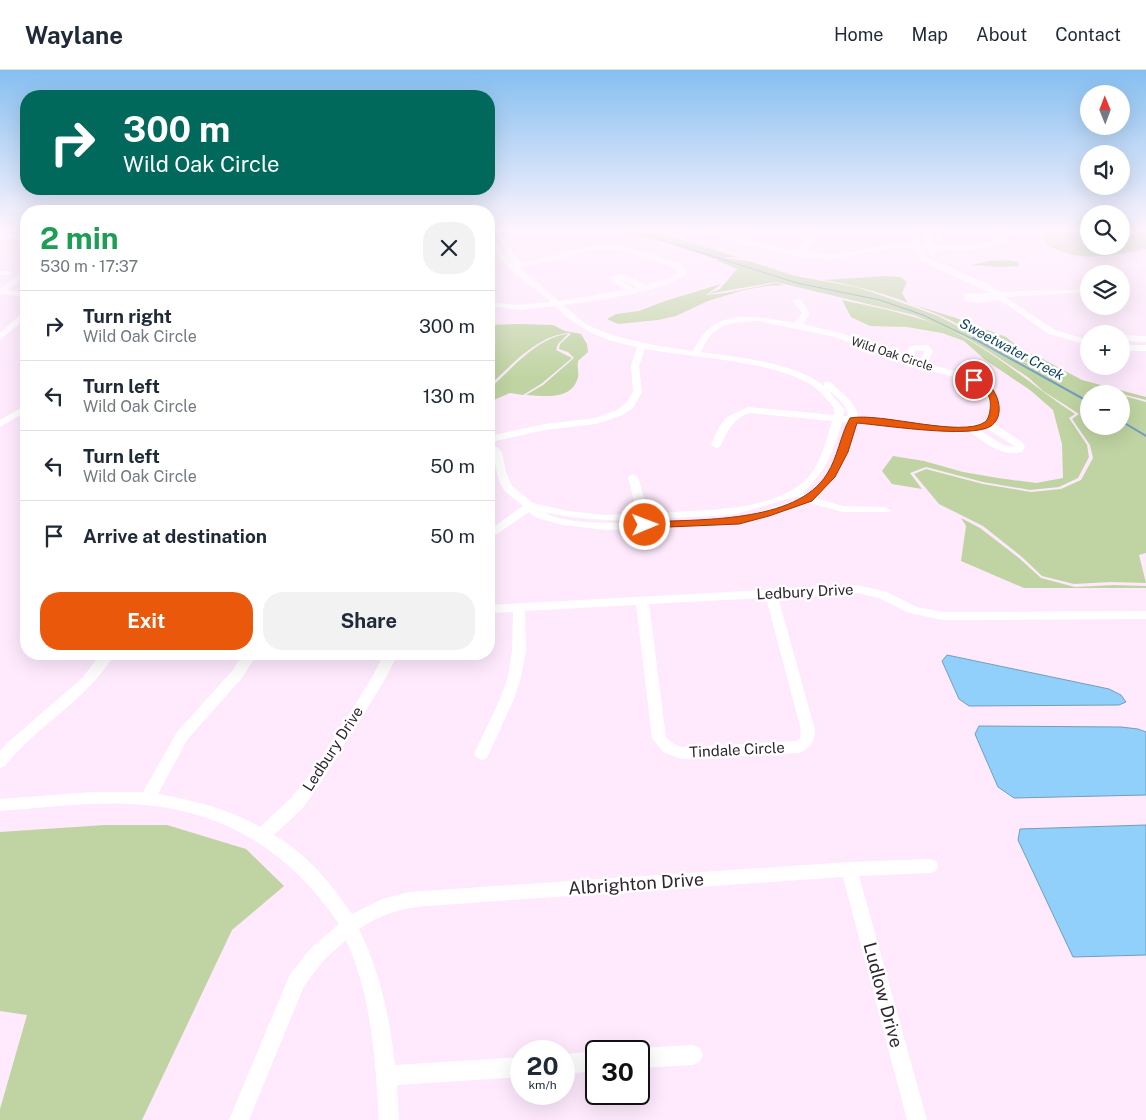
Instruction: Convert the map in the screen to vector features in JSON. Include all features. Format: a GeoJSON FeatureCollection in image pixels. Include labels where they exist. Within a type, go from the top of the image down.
{"type":"FeatureCollection","features":[{"type":"Feature","properties":{"kind":"street"},"geometry":{"type":"LineString","coordinates":[[0,292],[16,281]]}},
{"type":"Feature","properties":{"kind":"street"},"geometry":{"type":"LineString","coordinates":[[531,281],[559,304]]}},
{"type":"Feature","properties":{"kind":"street"},"geometry":{"type":"LineString","coordinates":[[542,281],[570,317],[590,330],[609,337],[780,367],[814,377],[834,388],[852,410],[853,420],[843,452],[831,477],[809,499],[739,521],[644,520]]}},
{"type":"Feature","properties":{"kind":"street"},"geometry":{"type":"LineString","coordinates":[[618,281],[631,290]]}},
{"type":"Feature","properties":{"kind":"street"},"geometry":{"type":"LineString","coordinates":[[633,281],[644,287]]}},
{"type":"Feature","properties":{"kind":"street"},"geometry":{"type":"LineString","coordinates":[[495,304],[525,307],[559,304],[667,281]]}},
{"type":"Feature","properties":{"kind":"street"},"geometry":{"type":"LineString","coordinates":[[976,281],[1002,296],[1040,326],[1080,341]]}},
{"type":"Feature","properties":{"kind":"street"},"geometry":{"type":"LineString","coordinates":[[991,281],[1053,324],[1080,333]]}},
{"type":"Feature","properties":{"kind":"street"},"geometry":{"type":"LineString","coordinates":[[0,300],[20,288]]}},
{"type":"Feature","properties":{"kind":"street"},"geometry":{"type":"LineString","coordinates":[[1002,296],[1080,288]]}},
{"type":"Feature","properties":{"kind":"street"},"geometry":{"type":"LineString","coordinates":[[0,292],[20,294]]}},
{"type":"Feature","properties":{"kind":"street"},"geometry":{"type":"LineString","coordinates":[[797,301],[806,313],[798,326]]}},
{"type":"Feature","properties":{"kind":"street"},"geometry":{"type":"LineString","coordinates":[[0,337],[20,319]]}},
{"type":"Feature","properties":{"kind":"street","name":"Wild Oak Circle"},"geometry":{"type":"LineString","coordinates":[[697,352],[702,340],[710,331],[730,320],[759,319],[838,335],[906,361],[966,377],[984,385],[994,401],[993,417],[987,424]]}},
{"type":"Feature","properties":{"kind":"street"},"geometry":{"type":"LineString","coordinates":[[1132,339],[1146,339]]}},
{"type":"Feature","properties":{"kind":"street"},"geometry":{"type":"LineString","coordinates":[[1132,339],[1144,350]]}},
{"type":"Feature","properties":{"kind":"street"},"geometry":{"type":"LineString","coordinates":[[495,438],[546,427],[593,422],[621,412],[633,402],[637,394],[635,368],[643,344]]}},
{"type":"Feature","properties":{"kind":"street"},"geometry":{"type":"LineString","coordinates":[[906,361],[913,348],[925,347],[929,351],[922,365]]}},
{"type":"Feature","properties":{"kind":"street"},"geometry":{"type":"LineString","coordinates":[[1130,349],[1144,350]]}},
{"type":"Feature","properties":{"kind":"street"},"geometry":{"type":"LineString","coordinates":[[495,450],[497,452],[500,472],[507,487],[514,495],[541,516],[563,522],[606,527],[644,520],[733,512],[796,493],[817,473],[829,449],[840,410],[824,390],[780,367]]}},
{"type":"Feature","properties":{"kind":"street"},"geometry":{"type":"LineString","coordinates":[[716,445],[728,420],[735,414],[748,410],[952,430],[972,429],[987,424],[1020,447],[1018,450],[1012,451],[1001,448],[972,429]]}},
{"type":"Feature","properties":{"kind":"street"},"geometry":{"type":"LineString","coordinates":[[0,424],[20,412]]}},
{"type":"Feature","properties":{"kind":"street"},"geometry":{"type":"LineString","coordinates":[[634,476],[644,520]]}},
{"type":"Feature","properties":{"kind":"street"},"geometry":{"type":"LineString","coordinates":[[796,493],[846,511],[884,510]]}},
{"type":"Feature","properties":{"kind":"street"},"geometry":{"type":"LineString","coordinates":[[495,531],[530,506]]}},
{"type":"Feature","properties":{"kind":"street","name":"Ledbury Drive"},"geometry":{"type":"LineString","coordinates":[[495,608],[865,590],[883,595],[914,610],[943,616],[1146,615]]}},
{"type":"Feature","properties":{"kind":"street","name":"Tindale Circle"},"geometry":{"type":"LineString","coordinates":[[642,600],[659,738],[663,746],[681,753],[799,746],[804,743],[808,736],[808,730],[771,594]]}},
{"type":"Feature","properties":{"kind":"street"},"geometry":{"type":"LineString","coordinates":[[482,754],[511,688],[517,665],[520,647],[519,607]]}},
{"type":"Feature","properties":{"kind":"street"},"geometry":{"type":"LineString","coordinates":[[0,762],[19,740],[94,674],[104,660]]}},
{"type":"Feature","properties":{"kind":"street"},"geometry":{"type":"LineString","coordinates":[[148,799],[164,766],[188,728],[243,669],[247,660]]}},
{"type":"Feature","properties":{"kind":"street","name":"Ledbury Drive"},"geometry":{"type":"LineString","coordinates":[[264,836],[297,803],[320,772],[374,686],[388,660]]}},
{"type":"Feature","properties":{"kind":"street"},"geometry":{"type":"LineString","coordinates":[[0,805],[114,798],[148,799],[210,812],[264,836],[307,869],[336,906],[349,926],[361,952],[377,1013],[386,1076],[389,1120]]}},
{"type":"Feature","properties":{"kind":"street","name":"Albrighton Drive"},"geometry":{"type":"LineString","coordinates":[[239,1120],[297,980],[315,956],[349,926],[386,906],[404,900],[849,869],[930,866]]}},
{"type":"Feature","properties":{"kind":"street","name":"Ludlow Drive"},"geometry":{"type":"LineString","coordinates":[[849,869],[917,1120]]}},
{"type":"Feature","properties":{"kind":"street"},"geometry":{"type":"LineString","coordinates":[[650,1057],[693,1055]]}},
{"type":"Feature","properties":{"kind":"street"},"geometry":{"type":"LineString","coordinates":[[386,1076],[510,1068]]}},
{"type":"Feature","properties":{"kind":"green space"},"geometry":{"type":"Polygon","coordinates":[[[727,281],[823,281],[856,287],[938,316],[983,339],[1018,360],[1089,385],[1080,385],[1080,431],[1072,419],[1079,414],[1043,391],[1029,378],[963,336],[914,315],[776,282],[708,294],[720,289],[727,281]]]}},
{"type":"Feature","properties":{"kind":"green space"},"geometry":{"type":"Polygon","coordinates":[[[828,281],[906,281],[902,293],[908,303],[867,289],[828,281]]]}},
{"type":"Feature","properties":{"kind":"green space"},"geometry":{"type":"Polygon","coordinates":[[[776,283],[784,285],[744,290],[708,301],[676,316],[658,320],[618,324],[607,319],[616,314],[639,311],[721,284],[706,295],[776,283]]]}},
{"type":"Feature","properties":{"kind":"green space"},"geometry":{"type":"Polygon","coordinates":[[[842,300],[888,310],[933,323],[962,336],[991,354],[1075,414],[1069,418],[1087,445],[1089,457],[1078,478],[1059,487],[1030,490],[983,482],[926,467],[910,473],[922,489],[892,484],[882,471],[893,456],[924,461],[963,472],[1036,483],[1063,478],[1062,444],[1053,410],[1030,390],[984,359],[964,341],[942,333],[907,327],[870,326],[851,317],[842,300]]]}},
{"type":"Feature","properties":{"kind":"green space"},"geometry":{"type":"Polygon","coordinates":[[[914,305],[956,318],[1006,337],[1022,350],[1082,380],[1101,385],[1081,383],[1034,366],[939,315],[914,305]]]}},
{"type":"Feature","properties":{"kind":"green space"},"geometry":{"type":"Polygon","coordinates":[[[495,325],[553,325],[565,331],[581,334],[587,344],[588,352],[578,361],[578,377],[575,385],[564,394],[549,396],[526,395],[543,385],[574,358],[568,352],[559,349],[560,344],[571,334],[569,333],[557,335],[535,345],[495,380],[495,325]]]}},
{"type":"Feature","properties":{"kind":"green space"},"geometry":{"type":"Polygon","coordinates":[[[568,334],[558,344],[556,350],[572,358],[541,384],[523,395],[510,393],[495,399],[495,384],[535,348],[557,336],[568,334]]]}},
{"type":"Feature","properties":{"kind":"green space"},"geometry":{"type":"Polygon","coordinates":[[[1130,393],[1146,397],[1146,400],[1130,396],[1130,393]]]}},
{"type":"Feature","properties":{"kind":"green space"},"geometry":{"type":"Polygon","coordinates":[[[1130,398],[1146,402],[1146,553],[1139,555],[1146,583],[1074,584],[1042,576],[1022,557],[983,526],[939,504],[914,474],[926,469],[983,484],[1031,492],[1061,489],[1081,480],[1093,458],[1090,445],[1083,435],[1130,435],[1130,398]]]}},
{"type":"Feature","properties":{"kind":"green space"},"geometry":{"type":"Polygon","coordinates":[[[961,518],[980,528],[1019,558],[1041,578],[1075,587],[1113,585],[1146,586],[1146,588],[1024,588],[961,561],[966,526],[961,518]]]}},
{"type":"Feature","properties":{"kind":"green space"},"geometry":{"type":"Polygon","coordinates":[[[105,825],[167,825],[246,849],[284,886],[232,930],[142,1120],[0,1120],[0,1109],[27,1015],[0,1011],[0,832],[105,825]]]}},
{"type":"Feature","properties":{"kind":"water"},"geometry":{"type":"Polygon","coordinates":[[[947,655],[1109,689],[1121,695],[1126,702],[1119,705],[969,706],[959,699],[942,661],[947,655]]]}},
{"type":"Feature","properties":{"kind":"water"},"geometry":{"type":"Polygon","coordinates":[[[979,726],[1121,727],[1146,732],[1146,795],[1014,798],[998,787],[975,734],[979,726]]]}},
{"type":"Feature","properties":{"kind":"water"},"geometry":{"type":"Polygon","coordinates":[[[1146,825],[1146,955],[1073,957],[1018,840],[1020,829],[1146,825]]]}},
{"type":"Feature","properties":{"kind":"waterway","name":"Sweetwater Creek"},"geometry":{"type":"LineString","coordinates":[[791,281],[880,300],[923,315],[975,340]]}},
{"type":"Feature","properties":{"kind":"waterway","name":"Sweetwater Creek"},"geometry":{"type":"LineString","coordinates":[[973,338],[1080,397]]}},
{"type":"Feature","properties":{"kind":"waterway","name":"Sweetwater Creek"},"geometry":{"type":"LineString","coordinates":[[1130,426],[1146,436]]}},
{"type":"Feature","properties":{"kind":"route"},"geometry":{"type":"LineString","coordinates":[[645,525],[739,521],[809,499],[831,477],[843,452],[853,420],[952,430],[963,430],[987,424],[993,417],[994,401],[984,385],[974,380]]}}]}
